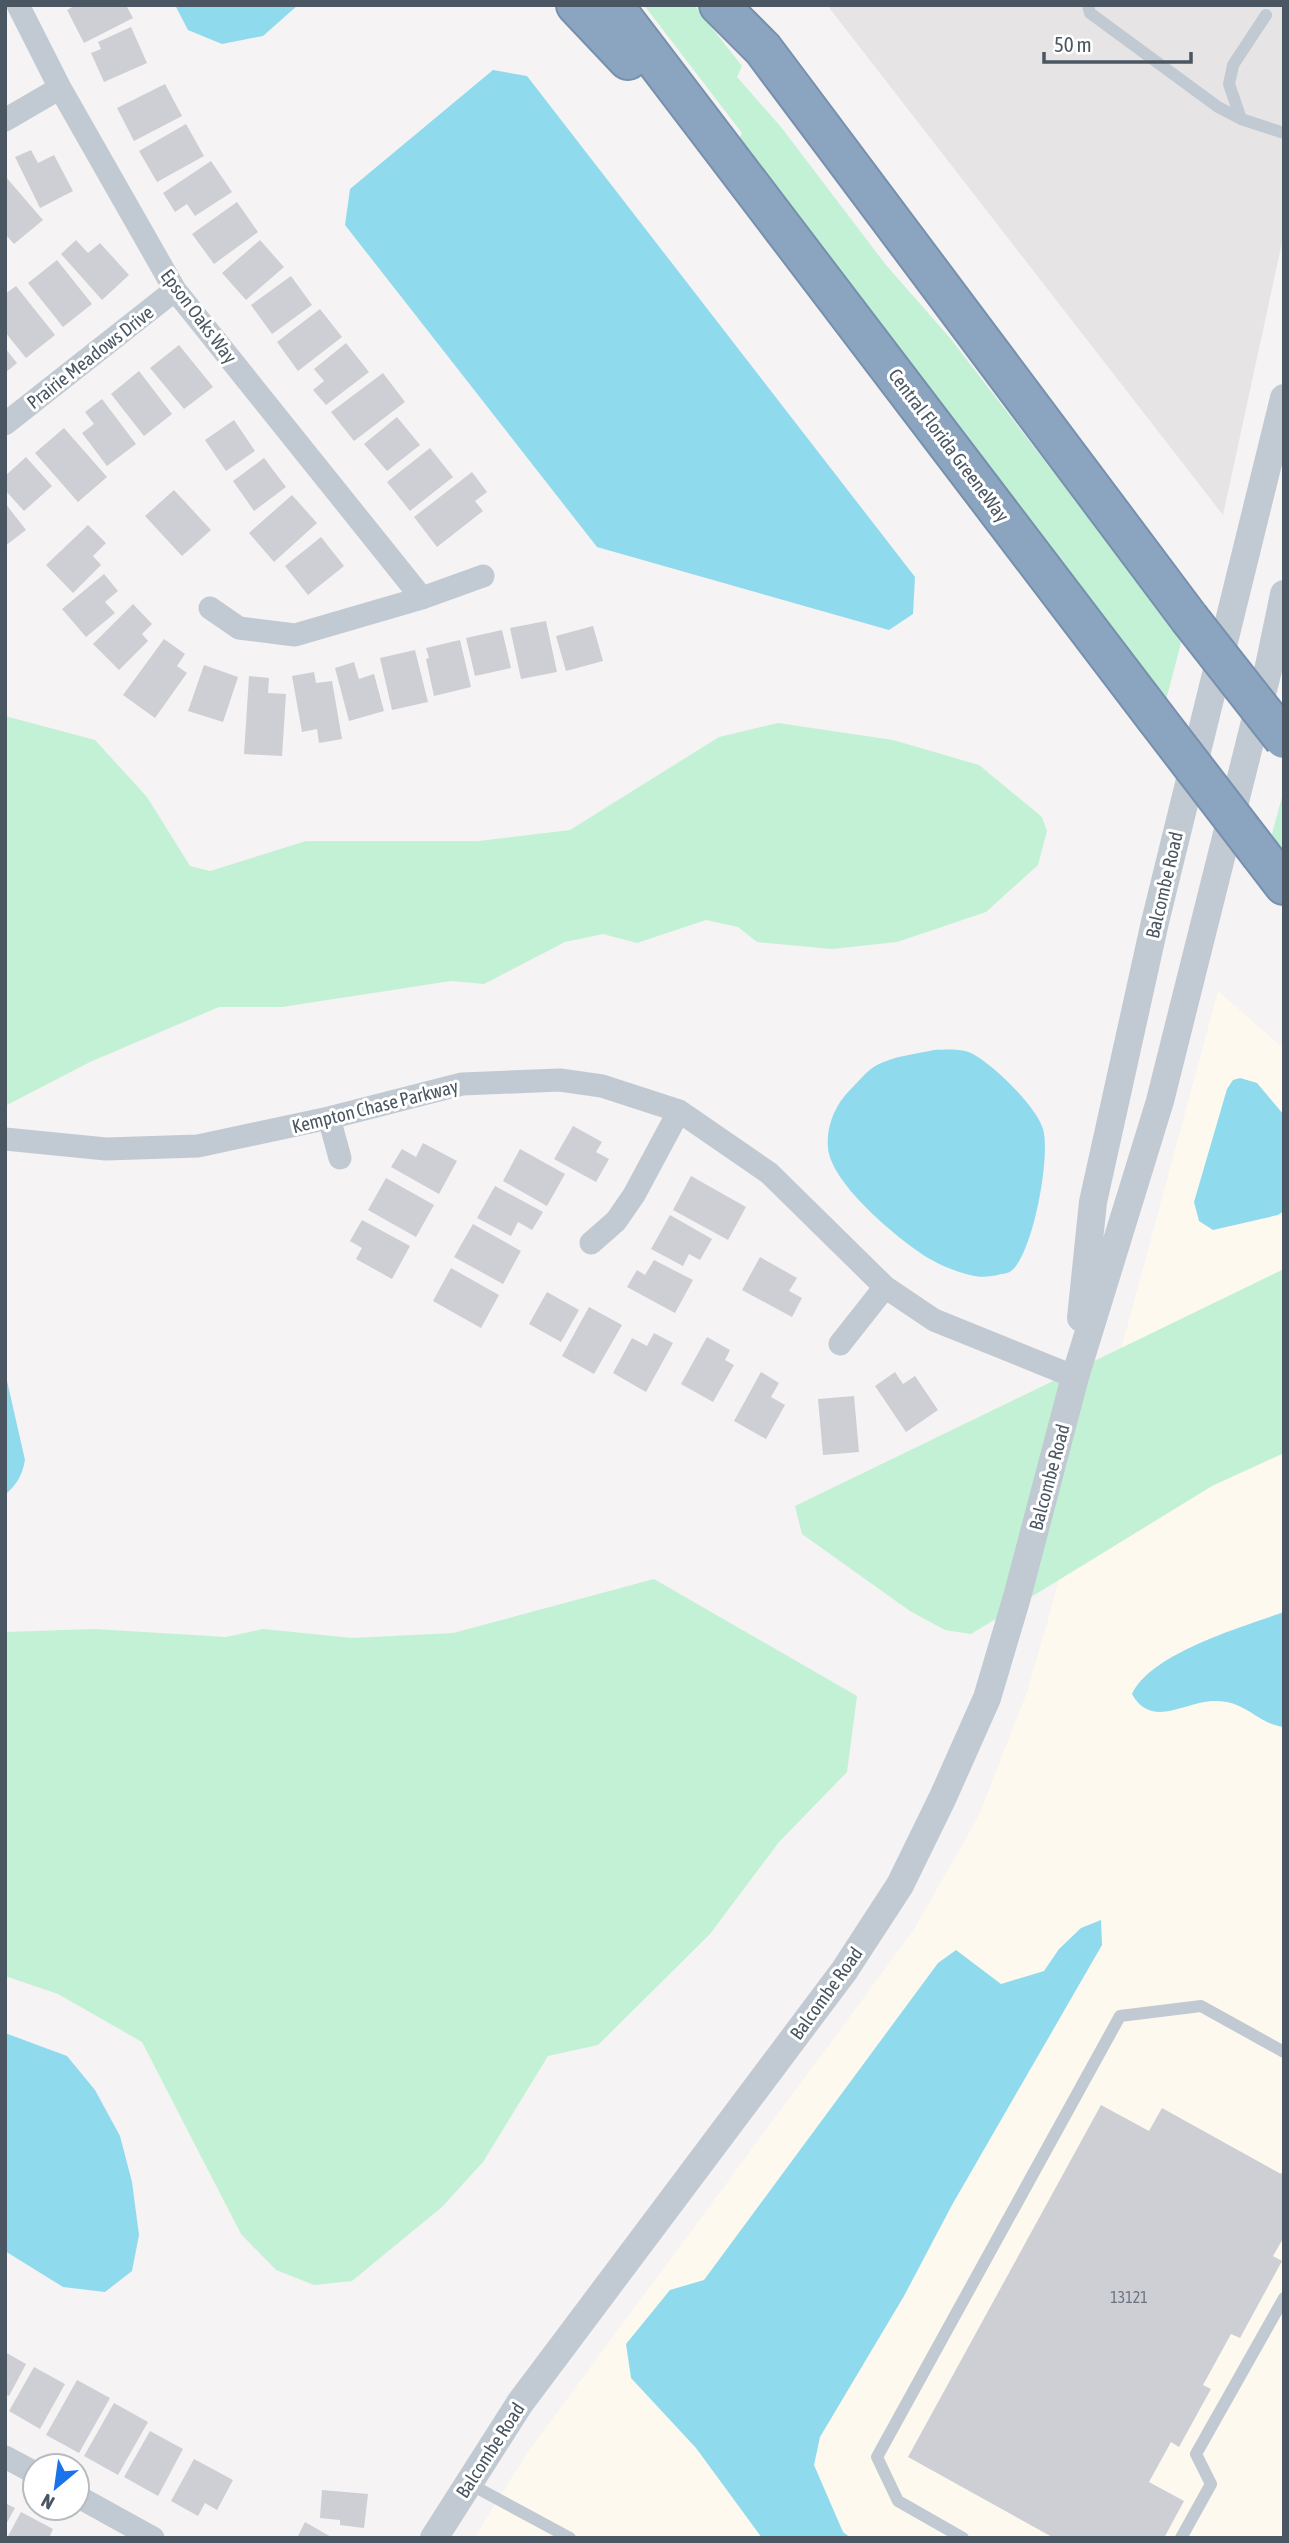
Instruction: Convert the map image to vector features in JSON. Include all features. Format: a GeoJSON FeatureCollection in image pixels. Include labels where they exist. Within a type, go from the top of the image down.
{"type":"FeatureCollection","features":[{"type":"Feature","properties":{"kind":"highway"},"geometry":{"type":"LineString","coordinates":[[576,5],[772,212]]}},
{"type":"Feature","properties":{"kind":"highway","name":"Central Florida GreeneWay"},"geometry":{"type":"LineString","coordinates":[[613,5],[1273,870]]}},
{"type":"Feature","properties":{"kind":"highway"},"geometry":{"type":"LineString","coordinates":[[719,5],[763,49]]}},
{"type":"Feature","properties":{"kind":"highway"},"geometry":{"type":"LineString","coordinates":[[730,5],[1189,618],[1284,739]]}},
{"type":"Feature","properties":{"kind":"street","name":"Epson Oaks Way"},"geometry":{"type":"LineString","coordinates":[[18,5],[60,88],[175,290],[422,598]]}},
{"type":"Feature","properties":{"kind":"street"},"geometry":{"type":"LineString","coordinates":[[5,120],[60,88]]}},
{"type":"Feature","properties":{"kind":"street","name":"Prairie Meadows Drive"},"geometry":{"type":"LineString","coordinates":[[5,424],[175,290]]}},
{"type":"Feature","properties":{"kind":"street","name":"Balcombe Road"},"geometry":{"type":"LineString","coordinates":[[1075,1377],[1093,1202],[1158,909],[1284,398]]}},
{"type":"Feature","properties":{"kind":"street"},"geometry":{"type":"LineString","coordinates":[[210,608],[239,628],[295,635],[422,598],[483,576]]}},
{"type":"Feature","properties":{"kind":"street","name":"Balcombe Road"},"geometry":{"type":"LineString","coordinates":[[434,2538],[520,2403],[844,1971],[900,1885],[987,1698],[1017,1597],[1075,1377],[1160,1101],[1269,666],[1284,594]]}},
{"type":"Feature","properties":{"kind":"street","name":"Kempton Chase Parkway"},"geometry":{"type":"LineString","coordinates":[[5,1139],[106,1149],[198,1146],[328,1118],[462,1084],[560,1080],[602,1086],[680,1111],[769,1173],[885,1287],[934,1320],[1075,1377]]}},
{"type":"Feature","properties":{"kind":"street"},"geometry":{"type":"LineString","coordinates":[[591,1243],[616,1221],[634,1195],[680,1111]]}},
{"type":"Feature","properties":{"kind":"street"},"geometry":{"type":"LineString","coordinates":[[328,1118],[340,1158]]}},
{"type":"Feature","properties":{"kind":"street"},"geometry":{"type":"LineString","coordinates":[[840,1344],[885,1287]]}},
{"type":"Feature","properties":{"kind":"street"},"geometry":{"type":"LineString","coordinates":[[5,2457],[21,2466]]}},
{"type":"Feature","properties":{"kind":"street"},"geometry":{"type":"LineString","coordinates":[[91,2505],[153,2538]]}},
{"type":"Feature","properties":{"kind":"lane"},"geometry":{"type":"LineString","coordinates":[[1088,5],[1090,13],[1218,107],[1241,119],[1284,133]]}},
{"type":"Feature","properties":{"kind":"lane"},"geometry":{"type":"LineString","coordinates":[[1241,119],[1229,84],[1233,65],[1266,15]]}},
{"type":"Feature","properties":{"kind":"lane"},"geometry":{"type":"LineString","coordinates":[[963,2538],[898,2501],[877,2457],[1120,2016],[1201,2006],[1284,2052]]}},
{"type":"Feature","properties":{"kind":"lane"},"geometry":{"type":"LineString","coordinates":[[1181,2538],[1211,2484],[1196,2454],[1284,2298]]}},
{"type":"Feature","properties":{"kind":"lane"},"geometry":{"type":"LineString","coordinates":[[468,2482],[570,2538]]}},
{"type":"Feature","properties":{"kind":"shaded area"},"geometry":{"type":"Polygon","coordinates":[[[827,5],[1284,5],[1284,233],[1223,515],[827,5]]]}},
{"type":"Feature","properties":{"kind":"shaded area"},"geometry":{"type":"Polygon","coordinates":[[[1218,991],[1284,1049],[1284,2538],[474,2538],[527,2453],[913,1931],[978,1817],[1026,1695],[1046,1627],[1218,991]]]}},
{"type":"Feature","properties":{"kind":"green space"},"geometry":{"type":"Polygon","coordinates":[[[644,5],[694,5],[742,66],[737,77],[781,127],[886,265],[950,338],[1182,639],[1166,700],[738,142],[742,133],[644,5]]]}},
{"type":"Feature","properties":{"kind":"green space"},"geometry":{"type":"Polygon","coordinates":[[[5,716],[95,740],[147,797],[190,866],[210,871],[306,841],[479,841],[570,830],[719,737],[778,723],[893,740],[979,765],[1042,817],[1047,831],[1038,865],[986,912],[897,942],[832,949],[757,942],[738,927],[706,920],[637,943],[603,934],[565,942],[484,984],[451,981],[282,1007],[219,1007],[90,1062],[5,1106],[5,716]]]}},
{"type":"Feature","properties":{"kind":"green space"},"geometry":{"type":"Polygon","coordinates":[[[1284,789],[1284,856],[1271,838],[1284,789]]]}},
{"type":"Feature","properties":{"kind":"green space"},"geometry":{"type":"Polygon","coordinates":[[[1284,1269],[1284,1453],[1212,1486],[971,1634],[945,1630],[910,1611],[802,1534],[795,1506],[1284,1269]]]}},
{"type":"Feature","properties":{"kind":"green space"},"geometry":{"type":"Polygon","coordinates":[[[654,1579],[857,1696],[847,1772],[779,1842],[710,1934],[598,2045],[548,2056],[483,2162],[442,2207],[352,2281],[314,2285],[276,2270],[241,2234],[142,2042],[58,1994],[5,1976],[5,1632],[94,1629],[226,1637],[263,1629],[352,1638],[453,1633],[654,1579]]]}},
{"type":"Feature","properties":{"kind":"water"},"geometry":{"type":"Polygon","coordinates":[[[175,5],[298,5],[263,36],[222,44],[188,30],[175,5]]]}},
{"type":"Feature","properties":{"kind":"water"},"geometry":{"type":"Polygon","coordinates":[[[493,70],[527,76],[915,577],[913,614],[889,630],[597,547],[345,225],[350,189],[493,70]]]}},
{"type":"Feature","properties":{"kind":"water"},"geometry":{"type":"Polygon","coordinates":[[[934,1050],[962,1050],[980,1058],[1023,1098],[1043,1129],[1045,1142],[1042,1181],[1033,1226],[1019,1261],[1008,1273],[974,1276],[930,1259],[869,1210],[841,1178],[832,1162],[828,1148],[830,1124],[840,1102],[850,1090],[877,1065],[898,1057],[934,1050]]]}},
{"type":"Feature","properties":{"kind":"water"},"geometry":{"type":"Polygon","coordinates":[[[1240,1078],[1257,1083],[1284,1115],[1284,1211],[1278,1215],[1213,1230],[1199,1221],[1194,1202],[1227,1089],[1233,1080],[1240,1078]]]}},
{"type":"Feature","properties":{"kind":"water"},"geometry":{"type":"Polygon","coordinates":[[[5,1372],[25,1460],[18,1479],[5,1495],[5,1372]]]}},
{"type":"Feature","properties":{"kind":"water"},"geometry":{"type":"Polygon","coordinates":[[[1284,1612],[1284,1727],[1224,1701],[1202,1702],[1159,1712],[1140,1704],[1132,1694],[1142,1679],[1177,1654],[1199,1643],[1284,1612]]]}},
{"type":"Feature","properties":{"kind":"water"},"geometry":{"type":"Polygon","coordinates":[[[1101,1920],[1102,1945],[952,2205],[904,2296],[820,2437],[814,2465],[843,2532],[851,2538],[762,2538],[696,2448],[631,2378],[626,2344],[670,2290],[704,2280],[938,1963],[956,1950],[1001,1984],[1044,1971],[1059,1949],[1081,1928],[1101,1920]]]}},
{"type":"Feature","properties":{"kind":"water"},"geometry":{"type":"Polygon","coordinates":[[[5,2033],[67,2056],[95,2090],[120,2136],[132,2182],[139,2235],[132,2271],[105,2292],[63,2287],[5,2251],[5,2033]]]}},
{"type":"Feature","properties":{"kind":"building"},"geometry":{"type":"Polygon","coordinates":[[[76,5],[126,5],[133,18],[84,43],[67,10],[76,5]]]}},
{"type":"Feature","properties":{"kind":"building"},"geometry":{"type":"Polygon","coordinates":[[[131,27],[147,63],[104,82],[91,53],[101,49],[98,42],[131,27]]]}},
{"type":"Feature","properties":{"kind":"building"},"geometry":{"type":"Polygon","coordinates":[[[165,84],[182,116],[134,141],[117,108],[165,84]]]}},
{"type":"Feature","properties":{"kind":"building"},"geometry":{"type":"Polygon","coordinates":[[[186,124],[204,156],[157,182],[139,151],[186,124]]]}},
{"type":"Feature","properties":{"kind":"building"},"geometry":{"type":"Polygon","coordinates":[[[31,150],[38,163],[54,155],[73,191],[40,208],[15,157],[31,150]]]}},
{"type":"Feature","properties":{"kind":"building"},"geometry":{"type":"Polygon","coordinates":[[[211,161],[232,192],[195,216],[187,204],[175,212],[163,193],[211,161]]]}},
{"type":"Feature","properties":{"kind":"building"},"geometry":{"type":"Polygon","coordinates":[[[5,176],[43,220],[14,244],[5,234],[5,176]]]}},
{"type":"Feature","properties":{"kind":"building"},"geometry":{"type":"Polygon","coordinates":[[[237,202],[258,232],[214,264],[192,234],[237,202]]]}},
{"type":"Feature","properties":{"kind":"building"},"geometry":{"type":"Polygon","coordinates":[[[76,240],[88,253],[100,243],[129,275],[102,300],[61,254],[76,240]]]}},
{"type":"Feature","properties":{"kind":"building"},"geometry":{"type":"Polygon","coordinates":[[[260,240],[284,267],[246,300],[222,273],[260,240]]]}},
{"type":"Feature","properties":{"kind":"building"},"geometry":{"type":"Polygon","coordinates":[[[57,260],[92,304],[63,327],[28,283],[57,260]]]}},
{"type":"Feature","properties":{"kind":"building"},"geometry":{"type":"Polygon","coordinates":[[[291,276],[312,305],[272,334],[251,305],[291,276]]]}},
{"type":"Feature","properties":{"kind":"building"},"geometry":{"type":"Polygon","coordinates":[[[16,286],[55,335],[26,358],[5,332],[5,294],[16,286]]]}},
{"type":"Feature","properties":{"kind":"building"},"geometry":{"type":"Polygon","coordinates":[[[320,309],[342,337],[298,371],[277,342],[320,309]]]}},
{"type":"Feature","properties":{"kind":"building"},"geometry":{"type":"Polygon","coordinates":[[[346,343],[369,372],[326,405],[313,390],[324,381],[314,369],[346,343]]]}},
{"type":"Feature","properties":{"kind":"building"},"geometry":{"type":"Polygon","coordinates":[[[179,345],[213,387],[184,409],[150,368],[179,345]]]}},
{"type":"Feature","properties":{"kind":"building"},"geometry":{"type":"Polygon","coordinates":[[[5,348],[17,363],[5,373],[5,348]]]}},
{"type":"Feature","properties":{"kind":"building"},"geometry":{"type":"Polygon","coordinates":[[[139,371],[172,414],[144,436],[111,394],[139,371]]]}},
{"type":"Feature","properties":{"kind":"building"},"geometry":{"type":"Polygon","coordinates":[[[383,373],[405,402],[354,441],[331,412],[383,373]]]}},
{"type":"Feature","properties":{"kind":"building"},"geometry":{"type":"Polygon","coordinates":[[[102,399],[136,444],[107,466],[82,433],[94,424],[85,412],[102,399]]]}},
{"type":"Feature","properties":{"kind":"building"},"geometry":{"type":"Polygon","coordinates":[[[397,417],[420,445],[387,471],[364,444],[397,417]]]}},
{"type":"Feature","properties":{"kind":"building"},"geometry":{"type":"Polygon","coordinates":[[[234,420],[255,451],[226,471],[205,440],[234,420]]]}},
{"type":"Feature","properties":{"kind":"building"},"geometry":{"type":"Polygon","coordinates":[[[64,428],[107,477],[78,502],[35,453],[64,428]]]}},
{"type":"Feature","properties":{"kind":"building"},"geometry":{"type":"Polygon","coordinates":[[[430,448],[453,477],[410,511],[387,482],[430,448]]]}},
{"type":"Feature","properties":{"kind":"building"},"geometry":{"type":"Polygon","coordinates":[[[26,457],[52,486],[24,511],[5,490],[5,476],[26,457]]]}},
{"type":"Feature","properties":{"kind":"building"},"geometry":{"type":"Polygon","coordinates":[[[264,458],[286,487],[254,511],[233,481],[264,458]]]}},
{"type":"Feature","properties":{"kind":"building"},"geometry":{"type":"Polygon","coordinates":[[[472,472],[487,492],[475,501],[483,511],[437,547],[414,517],[472,472]]]}},
{"type":"Feature","properties":{"kind":"building"},"geometry":{"type":"Polygon","coordinates":[[[174,490],[211,530],[182,556],[145,516],[174,490]]]}},
{"type":"Feature","properties":{"kind":"building"},"geometry":{"type":"Polygon","coordinates":[[[292,495],[317,523],[274,562],[249,533],[292,495]]]}},
{"type":"Feature","properties":{"kind":"building"},"geometry":{"type":"Polygon","coordinates":[[[5,503],[26,530],[5,546],[5,503]]]}},
{"type":"Feature","properties":{"kind":"building"},"geometry":{"type":"Polygon","coordinates":[[[88,525],[106,543],[93,556],[101,565],[73,593],[46,565],[88,525]]]}},
{"type":"Feature","properties":{"kind":"building"},"geometry":{"type":"Polygon","coordinates":[[[321,537],[344,566],[308,595],[285,566],[321,537]]]}},
{"type":"Feature","properties":{"kind":"building"},"geometry":{"type":"Polygon","coordinates":[[[104,574],[118,591],[105,602],[115,613],[86,637],[62,609],[104,574]]]}},
{"type":"Feature","properties":{"kind":"building"},"geometry":{"type":"Polygon","coordinates":[[[133,604],[152,624],[142,634],[148,641],[119,670],[93,644],[133,604]]]}},
{"type":"Feature","properties":{"kind":"building"},"geometry":{"type":"Polygon","coordinates":[[[546,621],[557,672],[521,679],[510,628],[546,621]]]}},
{"type":"Feature","properties":{"kind":"building"},"geometry":{"type":"Polygon","coordinates":[[[593,626],[603,661],[566,671],[556,636],[593,626]]]}},
{"type":"Feature","properties":{"kind":"building"},"geometry":{"type":"Polygon","coordinates":[[[502,630],[511,668],[475,676],[466,638],[502,630]]]}},
{"type":"Feature","properties":{"kind":"building"},"geometry":{"type":"Polygon","coordinates":[[[164,639],[185,654],[177,666],[187,673],[155,718],[123,695],[164,639]]]}},
{"type":"Feature","properties":{"kind":"building"},"geometry":{"type":"Polygon","coordinates":[[[460,640],[471,687],[434,696],[426,648],[460,640]]]}},
{"type":"Feature","properties":{"kind":"building"},"geometry":{"type":"Polygon","coordinates":[[[415,650],[428,702],[392,710],[380,658],[415,650]]]}},
{"type":"Feature","properties":{"kind":"building"},"geometry":{"type":"Polygon","coordinates":[[[354,662],[359,679],[374,674],[384,711],[349,721],[335,668],[354,662]]]}},
{"type":"Feature","properties":{"kind":"building"},"geometry":{"type":"Polygon","coordinates":[[[204,665],[238,677],[223,722],[188,711],[204,665]]]}},
{"type":"Feature","properties":{"kind":"building"},"geometry":{"type":"Polygon","coordinates":[[[314,672],[316,683],[332,681],[342,739],[319,743],[317,729],[302,732],[292,676],[314,672]]]}},
{"type":"Feature","properties":{"kind":"building"},"geometry":{"type":"Polygon","coordinates":[[[249,676],[269,678],[268,693],[286,694],[282,756],[244,754],[249,676]]]}},
{"type":"Feature","properties":{"kind":"building"},"geometry":{"type":"Polygon","coordinates":[[[573,1126],[602,1142],[596,1152],[609,1159],[596,1182],[554,1159],[573,1126]]]}},
{"type":"Feature","properties":{"kind":"building"},"geometry":{"type":"Polygon","coordinates":[[[423,1143],[457,1161],[439,1194],[391,1167],[402,1149],[416,1157],[423,1143]]]}},
{"type":"Feature","properties":{"kind":"building"},"geometry":{"type":"Polygon","coordinates":[[[520,1149],[565,1174],[547,1206],[503,1181],[520,1149]]]}},
{"type":"Feature","properties":{"kind":"building"},"geometry":{"type":"Polygon","coordinates":[[[691,1176],[746,1207],[728,1240],[673,1210],[691,1176]]]}},
{"type":"Feature","properties":{"kind":"building"},"geometry":{"type":"Polygon","coordinates":[[[386,1178],[434,1205],[416,1237],[368,1210],[386,1178]]]}},
{"type":"Feature","properties":{"kind":"building"},"geometry":{"type":"Polygon","coordinates":[[[495,1186],[543,1212],[532,1230],[518,1222],[511,1236],[477,1218],[495,1186]]]}},
{"type":"Feature","properties":{"kind":"building"},"geometry":{"type":"Polygon","coordinates":[[[670,1215],[712,1239],[700,1260],[689,1254],[683,1266],[651,1249],[670,1215]]]}},
{"type":"Feature","properties":{"kind":"building"},"geometry":{"type":"Polygon","coordinates":[[[362,1220],[410,1246],[392,1279],[356,1259],[362,1248],[350,1241],[362,1220]]]}},
{"type":"Feature","properties":{"kind":"building"},"geometry":{"type":"Polygon","coordinates":[[[473,1224],[521,1251],[503,1284],[454,1257],[473,1224]]]}},
{"type":"Feature","properties":{"kind":"building"},"geometry":{"type":"Polygon","coordinates":[[[760,1257],[797,1278],[789,1291],[802,1298],[792,1317],[742,1290],[760,1257]]]}},
{"type":"Feature","properties":{"kind":"building"},"geometry":{"type":"Polygon","coordinates":[[[654,1260],[693,1280],[675,1313],[627,1287],[637,1270],[645,1275],[654,1260]]]}},
{"type":"Feature","properties":{"kind":"building"},"geometry":{"type":"Polygon","coordinates":[[[451,1268],[499,1295],[481,1328],[433,1301],[451,1268]]]}},
{"type":"Feature","properties":{"kind":"building"},"geometry":{"type":"Polygon","coordinates":[[[547,1292],[579,1310],[561,1342],[529,1324],[547,1292]]]}},
{"type":"Feature","properties":{"kind":"building"},"geometry":{"type":"Polygon","coordinates":[[[589,1307],[622,1325],[594,1374],[562,1356],[589,1307]]]}},
{"type":"Feature","properties":{"kind":"building"},"geometry":{"type":"Polygon","coordinates":[[[654,1333],[673,1343],[646,1392],[613,1373],[632,1338],[647,1346],[654,1333]]]}},
{"type":"Feature","properties":{"kind":"building"},"geometry":{"type":"Polygon","coordinates":[[[707,1337],[730,1350],[725,1360],[734,1365],[713,1402],[681,1384],[707,1337]]]}},
{"type":"Feature","properties":{"kind":"building"},"geometry":{"type":"Polygon","coordinates":[[[761,1372],[779,1383],[771,1397],[785,1405],[766,1439],[734,1421],[761,1372]]]}},
{"type":"Feature","properties":{"kind":"building"},"geometry":{"type":"Polygon","coordinates":[[[895,1372],[903,1384],[915,1376],[938,1410],[906,1432],[875,1386],[895,1372]]]}},
{"type":"Feature","properties":{"kind":"building"},"geometry":{"type":"Polygon","coordinates":[[[854,1396],[859,1452],[823,1455],[818,1399],[854,1396]]]}},
{"type":"Feature","properties":{"kind":"building"},"geometry":{"type":"Polygon","coordinates":[[[1101,2105],[1149,2131],[1162,2108],[1281,2174],[1284,2169],[1284,2237],[1273,2256],[1282,2261],[1240,2338],[1231,2334],[1203,2385],[1211,2389],[1179,2447],[1171,2442],[1149,2482],[1184,2501],[1164,2538],[1054,2538],[908,2457],[1101,2105]]]}},
{"type":"Feature","properties":{"kind":"building"},"geometry":{"type":"Polygon","coordinates":[[[5,2352],[26,2364],[9,2396],[5,2394],[5,2352]]]}},
{"type":"Feature","properties":{"kind":"building"},"geometry":{"type":"Polygon","coordinates":[[[34,2367],[65,2384],[40,2429],[9,2411],[34,2367]]]}},
{"type":"Feature","properties":{"kind":"building"},"geometry":{"type":"Polygon","coordinates":[[[77,2380],[110,2398],[80,2452],[46,2435],[77,2380]]]}},
{"type":"Feature","properties":{"kind":"building"},"geometry":{"type":"Polygon","coordinates":[[[114,2403],[148,2422],[118,2475],[91,2460],[91,2452],[86,2452],[114,2403]]]}},
{"type":"Feature","properties":{"kind":"building"},"geometry":{"type":"Polygon","coordinates":[[[150,2431],[183,2449],[158,2496],[124,2477],[150,2431]]]}},
{"type":"Feature","properties":{"kind":"building"},"geometry":{"type":"Polygon","coordinates":[[[194,2459],[233,2480],[217,2510],[205,2503],[198,2516],[171,2501],[194,2459]]]}},
{"type":"Feature","properties":{"kind":"building"},"geometry":{"type":"Polygon","coordinates":[[[322,2490],[368,2494],[364,2528],[340,2525],[340,2520],[320,2518],[322,2490]]]}},
{"type":"Feature","properties":{"kind":"building"},"geometry":{"type":"Polygon","coordinates":[[[5,2503],[15,2508],[5,2526],[5,2503]]]}},
{"type":"Feature","properties":{"kind":"building"},"geometry":{"type":"Polygon","coordinates":[[[21,2512],[21,2522],[40,2522],[53,2529],[49,2538],[7,2538],[21,2512]]]}},
{"type":"Feature","properties":{"kind":"building"},"geometry":{"type":"Polygon","coordinates":[[[305,2522],[333,2538],[297,2538],[305,2522]]]}}]}
